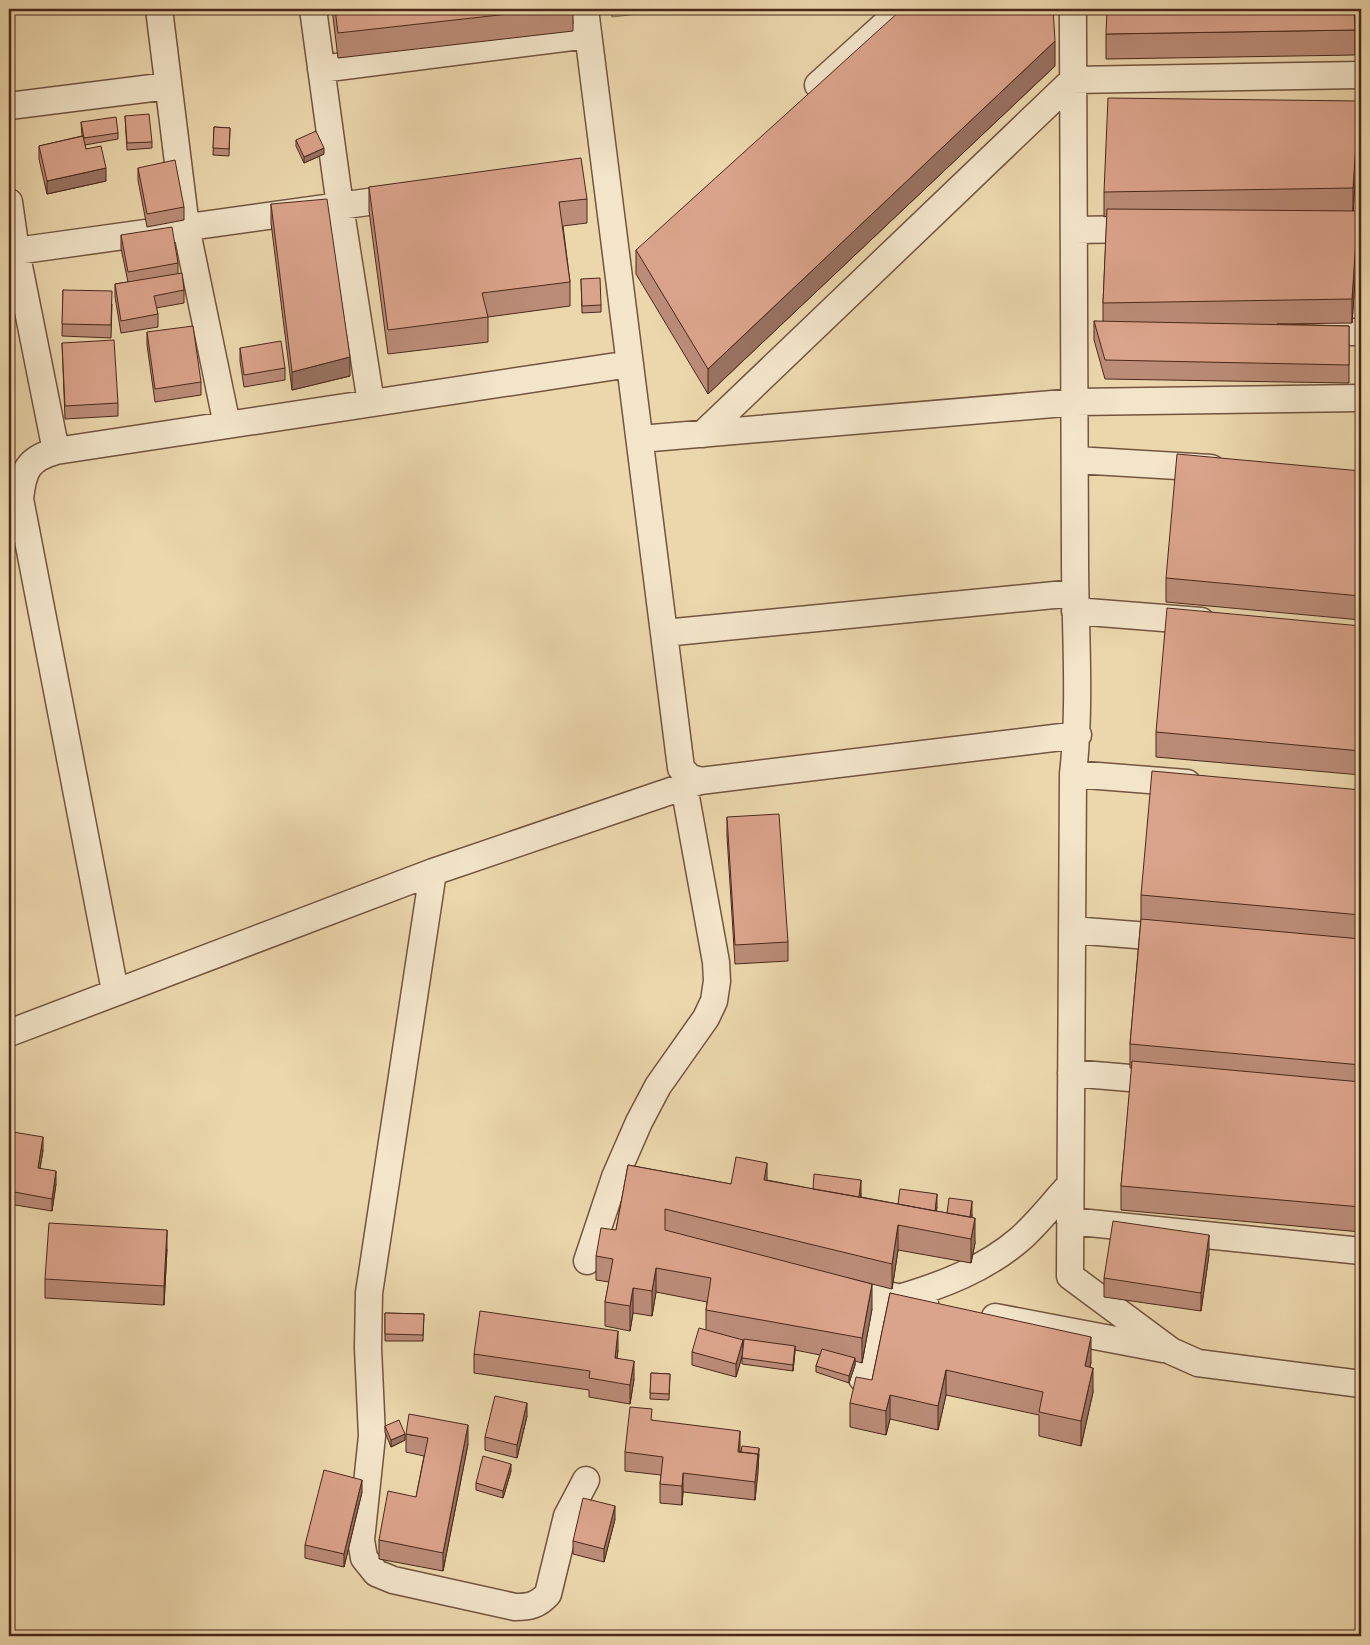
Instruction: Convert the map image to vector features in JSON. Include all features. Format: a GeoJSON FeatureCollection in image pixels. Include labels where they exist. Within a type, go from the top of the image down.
{"type":"FeatureCollection","features":[{"type":"Feature","properties":{"kind":"street"},"geometry":{"type":"LineString","coordinates":[[159,9],[186,227],[227,425]]}},
{"type":"Feature","properties":{"kind":"street"},"geometry":{"type":"LineString","coordinates":[[313,9],[340,206],[371,404]]}},
{"type":"Feature","properties":{"kind":"street"},"geometry":{"type":"LineString","coordinates":[[585,9],[596,171],[618,268],[681,768],[692,784],[717,981],[714,1000],[706,1018],[658,1086],[625,1150],[587,1261]]}},
{"type":"Feature","properties":{"kind":"street"},"geometry":{"type":"LineString","coordinates":[[800,102],[902,9]]}},
{"type":"Feature","properties":{"kind":"street"},"geometry":{"type":"LineString","coordinates":[[1073,9],[1074,230],[1085,334],[1076,402],[1075,602],[1078,735],[1074,774],[1070,1276],[1171,1351],[1198,1363],[1361,1384]]}},
{"type":"Feature","properties":{"kind":"street"},"geometry":{"type":"LineString","coordinates":[[321,69],[588,35]]}},
{"type":"Feature","properties":{"kind":"street"},"geometry":{"type":"LineString","coordinates":[[703,434],[1073,80],[1361,75]]}},
{"type":"Feature","properties":{"kind":"street"},"geometry":{"type":"LineString","coordinates":[[9,106],[168,86]]}},
{"type":"Feature","properties":{"kind":"street"},"geometry":{"type":"LineString","coordinates":[[16,250],[428,194]]}},
{"type":"Feature","properties":{"kind":"street"},"geometry":{"type":"LineString","coordinates":[[9,202],[16,250],[56,450]]}},
{"type":"Feature","properties":{"kind":"street"},"geometry":{"type":"LineString","coordinates":[[1074,230],[1164,229]]}},
{"type":"Feature","properties":{"kind":"street"},"geometry":{"type":"LineString","coordinates":[[618,268],[640,248]]}},
{"type":"Feature","properties":{"kind":"street"},"geometry":{"type":"LineString","coordinates":[[1292,332],[1361,332]]}},
{"type":"Feature","properties":{"kind":"street"},"geometry":{"type":"LineString","coordinates":[[115,991],[20,499],[22,481],[28,466],[41,455],[56,450],[630,364]]}},
{"type":"Feature","properties":{"kind":"street"},"geometry":{"type":"LineString","coordinates":[[640,439],[1076,402],[1361,398]]}},
{"type":"Feature","properties":{"kind":"street"},"geometry":{"type":"LineString","coordinates":[[1076,460],[1233,469]]}},
{"type":"Feature","properties":{"kind":"street"},"geometry":{"type":"LineString","coordinates":[[664,633],[1075,602],[1223,622]]}},
{"type":"Feature","properties":{"kind":"street"},"geometry":{"type":"LineString","coordinates":[[9,1033],[115,991],[433,872],[692,784],[1078,735]]}},
{"type":"Feature","properties":{"kind":"street"},"geometry":{"type":"LineString","coordinates":[[1074,774],[1212,784]]}},
{"type":"Feature","properties":{"kind":"street"},"geometry":{"type":"LineString","coordinates":[[433,872],[369,1293],[368,1348],[372,1436],[361,1540],[364,1558],[376,1572],[393,1580],[515,1606],[527,1607],[539,1604],[548,1594],[567,1516],[586,1480]]}},
{"type":"Feature","properties":{"kind":"street"},"geometry":{"type":"LineString","coordinates":[[1072,930],[1198,940]]}},
{"type":"Feature","properties":{"kind":"street"},"geometry":{"type":"LineString","coordinates":[[1071,1073],[1187,1083]]}},
{"type":"Feature","properties":{"kind":"street"},"geometry":{"type":"LineString","coordinates":[[892,1296],[931,1288],[979,1267],[1020,1238],[1070,1185]]}},
{"type":"Feature","properties":{"kind":"street"},"geometry":{"type":"LineString","coordinates":[[1070,1221],[1361,1251]]}},
{"type":"Feature","properties":{"kind":"street"},"geometry":{"type":"LineString","coordinates":[[810,1278],[1171,1351]]}},
{"type":"Feature","properties":{"kind":"street"},"geometry":{"type":"LineString","coordinates":[[862,1378],[892,1296]]}},
{"type":"Feature","properties":{"kind":"green space"},"geometry":{"type":"Polygon","coordinates":[[[610,9],[682,9],[612,17],[610,9]]]}},
{"type":"Feature","properties":{"kind":"building"},"geometry":{"type":"Polygon","coordinates":[[[335,9],[553,9],[338,33],[335,9]]]}},
{"type":"Feature","properties":{"kind":"building"},"geometry":{"type":"Polygon","coordinates":[[[902,9],[1053,9],[1055,41],[708,369],[636,250],[902,9]]]}},
{"type":"Feature","properties":{"kind":"building"},"geometry":{"type":"Polygon","coordinates":[[[1107,9],[1354,9],[1355,30],[1106,34],[1107,9]]]}},
{"type":"Feature","properties":{"kind":"building"},"geometry":{"type":"Polygon","coordinates":[[[1108,98],[1359,101],[1353,188],[1104,192],[1108,98]]]}},
{"type":"Feature","properties":{"kind":"building"},"geometry":{"type":"Polygon","coordinates":[[[149,114],[152,142],[127,143],[125,116],[149,114]]]}},
{"type":"Feature","properties":{"kind":"building"},"geometry":{"type":"Polygon","coordinates":[[[116,117],[118,133],[84,138],[81,122],[116,117]]]}},
{"type":"Feature","properties":{"kind":"building"},"geometry":{"type":"Polygon","coordinates":[[[214,127],[230,128],[229,149],[213,148],[214,127]]]}},
{"type":"Feature","properties":{"kind":"building"},"geometry":{"type":"Polygon","coordinates":[[[316,131],[324,148],[304,157],[296,140],[316,131]]]}},
{"type":"Feature","properties":{"kind":"building"},"geometry":{"type":"Polygon","coordinates":[[[83,136],[86,149],[101,146],[106,168],[47,181],[39,146],[83,136]]]}},
{"type":"Feature","properties":{"kind":"building"},"geometry":{"type":"Polygon","coordinates":[[[581,158],[587,199],[559,202],[570,282],[482,293],[488,317],[388,330],[369,187],[581,158]]]}},
{"type":"Feature","properties":{"kind":"building"},"geometry":{"type":"Polygon","coordinates":[[[175,160],[184,207],[147,214],[138,168],[175,160]]]}},
{"type":"Feature","properties":{"kind":"building"},"geometry":{"type":"Polygon","coordinates":[[[327,199],[350,357],[292,372],[271,204],[327,199]]]}},
{"type":"Feature","properties":{"kind":"building"},"geometry":{"type":"Polygon","coordinates":[[[1107,209],[1358,211],[1352,299],[1103,303],[1107,209]]]}},
{"type":"Feature","properties":{"kind":"building"},"geometry":{"type":"Polygon","coordinates":[[[172,227],[178,263],[128,272],[121,235],[172,227]]]}},
{"type":"Feature","properties":{"kind":"building"},"geometry":{"type":"Polygon","coordinates":[[[182,273],[184,290],[154,296],[158,314],[121,321],[115,284],[182,273]]]}},
{"type":"Feature","properties":{"kind":"building"},"geometry":{"type":"Polygon","coordinates":[[[600,278],[601,305],[582,306],[581,279],[600,278]]]}},
{"type":"Feature","properties":{"kind":"building"},"geometry":{"type":"Polygon","coordinates":[[[63,290],[112,291],[111,325],[62,324],[63,290]]]}},
{"type":"Feature","properties":{"kind":"building"},"geometry":{"type":"Polygon","coordinates":[[[1094,321],[1349,326],[1349,365],[1105,360],[1094,321]]]}},
{"type":"Feature","properties":{"kind":"building"},"geometry":{"type":"Polygon","coordinates":[[[193,326],[201,382],[155,389],[147,332],[193,326]]]}},
{"type":"Feature","properties":{"kind":"building"},"geometry":{"type":"Polygon","coordinates":[[[114,340],[118,403],[65,406],[62,343],[114,340]]]}},
{"type":"Feature","properties":{"kind":"building"},"geometry":{"type":"Polygon","coordinates":[[[281,341],[285,368],[244,375],[240,348],[281,341]]]}},
{"type":"Feature","properties":{"kind":"building"},"geometry":{"type":"Polygon","coordinates":[[[1177,454],[1361,471],[1361,596],[1166,578],[1177,454]]]}},
{"type":"Feature","properties":{"kind":"building"},"geometry":{"type":"Polygon","coordinates":[[[1167,608],[1361,626],[1361,751],[1156,732],[1167,608]]]}},
{"type":"Feature","properties":{"kind":"building"},"geometry":{"type":"Polygon","coordinates":[[[1152,771],[1361,790],[1361,915],[1141,895],[1152,771]]]}},
{"type":"Feature","properties":{"kind":"building"},"geometry":{"type":"Polygon","coordinates":[[[779,814],[788,942],[735,945],[727,817],[779,814]]]}},
{"type":"Feature","properties":{"kind":"building"},"geometry":{"type":"Polygon","coordinates":[[[1141,919],[1361,939],[1361,1065],[1130,1044],[1141,919]]]}},
{"type":"Feature","properties":{"kind":"building"},"geometry":{"type":"Polygon","coordinates":[[[1132,1061],[1361,1082],[1361,1207],[1121,1186],[1132,1061]]]}},
{"type":"Feature","properties":{"kind":"building"},"geometry":{"type":"Polygon","coordinates":[[[13,1132],[43,1137],[38,1168],[56,1171],[52,1199],[9,1191],[9,1152],[13,1132]]]}},
{"type":"Feature","properties":{"kind":"building"},"geometry":{"type":"Polygon","coordinates":[[[736,1157],[767,1163],[764,1180],[975,1218],[971,1239],[898,1225],[892,1264],[665,1209],[665,1230],[872,1284],[862,1338],[706,1310],[711,1278],[656,1268],[652,1291],[633,1288],[630,1306],[605,1302],[613,1259],[596,1256],[601,1228],[616,1230],[628,1165],[731,1184],[736,1157]]]}},
{"type":"Feature","properties":{"kind":"building"},"geometry":{"type":"Polygon","coordinates":[[[814,1174],[861,1180],[859,1197],[813,1189],[814,1174]]]}},
{"type":"Feature","properties":{"kind":"building"},"geometry":{"type":"Polygon","coordinates":[[[900,1189],[937,1194],[935,1211],[898,1204],[900,1189]]]}},
{"type":"Feature","properties":{"kind":"building"},"geometry":{"type":"Polygon","coordinates":[[[949,1198],[972,1201],[970,1217],[947,1213],[949,1198]]]}},
{"type":"Feature","properties":{"kind":"building"},"geometry":{"type":"Polygon","coordinates":[[[1113,1221],[1209,1235],[1201,1293],[1104,1278],[1113,1221]]]}},
{"type":"Feature","properties":{"kind":"building"},"geometry":{"type":"Polygon","coordinates":[[[49,1223],[167,1230],[164,1286],[45,1279],[49,1223]]]}},
{"type":"Feature","properties":{"kind":"building"},"geometry":{"type":"Polygon","coordinates":[[[890,1293],[1091,1337],[1085,1366],[1093,1368],[1081,1421],[1039,1412],[1043,1392],[946,1370],[938,1406],[890,1395],[886,1411],[850,1403],[856,1377],[872,1380],[890,1293]]]}},
{"type":"Feature","properties":{"kind":"building"},"geometry":{"type":"Polygon","coordinates":[[[480,1311],[618,1331],[615,1358],[634,1361],[630,1385],[589,1378],[590,1371],[474,1354],[480,1311]]]}},
{"type":"Feature","properties":{"kind":"building"},"geometry":{"type":"Polygon","coordinates":[[[385,1313],[424,1314],[423,1335],[385,1334],[385,1313]]]}},
{"type":"Feature","properties":{"kind":"building"},"geometry":{"type":"Polygon","coordinates":[[[699,1328],[743,1340],[736,1364],[692,1352],[699,1328]]]}},
{"type":"Feature","properties":{"kind":"building"},"geometry":{"type":"Polygon","coordinates":[[[744,1339],[795,1346],[793,1365],[742,1358],[744,1339]]]}},
{"type":"Feature","properties":{"kind":"building"},"geometry":{"type":"Polygon","coordinates":[[[822,1349],[855,1358],[849,1376],[816,1366],[822,1349]]]}},
{"type":"Feature","properties":{"kind":"building"},"geometry":{"type":"Polygon","coordinates":[[[651,1373],[670,1374],[669,1394],[650,1393],[651,1373]]]}},
{"type":"Feature","properties":{"kind":"building"},"geometry":{"type":"Polygon","coordinates":[[[495,1396],[527,1403],[517,1445],[485,1437],[495,1396]]]}},
{"type":"Feature","properties":{"kind":"building"},"geometry":{"type":"Polygon","coordinates":[[[630,1407],[652,1409],[651,1420],[740,1431],[738,1452],[758,1454],[755,1482],[683,1473],[682,1486],[660,1484],[663,1457],[625,1452],[630,1407]]]}},
{"type":"Feature","properties":{"kind":"building"},"geometry":{"type":"Polygon","coordinates":[[[409,1414],[468,1425],[443,1553],[379,1540],[388,1491],[416,1497],[428,1438],[406,1434],[409,1414]]]}},
{"type":"Feature","properties":{"kind":"building"},"geometry":{"type":"Polygon","coordinates":[[[399,1420],[405,1434],[391,1440],[385,1426],[399,1420]]]}},
{"type":"Feature","properties":{"kind":"building"},"geometry":{"type":"Polygon","coordinates":[[[742,1446],[759,1448],[758,1457],[758,1454],[741,1452],[742,1446]]]}},
{"type":"Feature","properties":{"kind":"building"},"geometry":{"type":"Polygon","coordinates":[[[483,1456],[511,1464],[503,1491],[476,1483],[483,1456]]]}},
{"type":"Feature","properties":{"kind":"building"},"geometry":{"type":"Polygon","coordinates":[[[324,1470],[362,1480],[344,1554],[305,1545],[324,1470]]]}},
{"type":"Feature","properties":{"kind":"building"},"geometry":{"type":"Polygon","coordinates":[[[583,1498],[615,1506],[604,1549],[573,1541],[583,1498]]]}}]}
